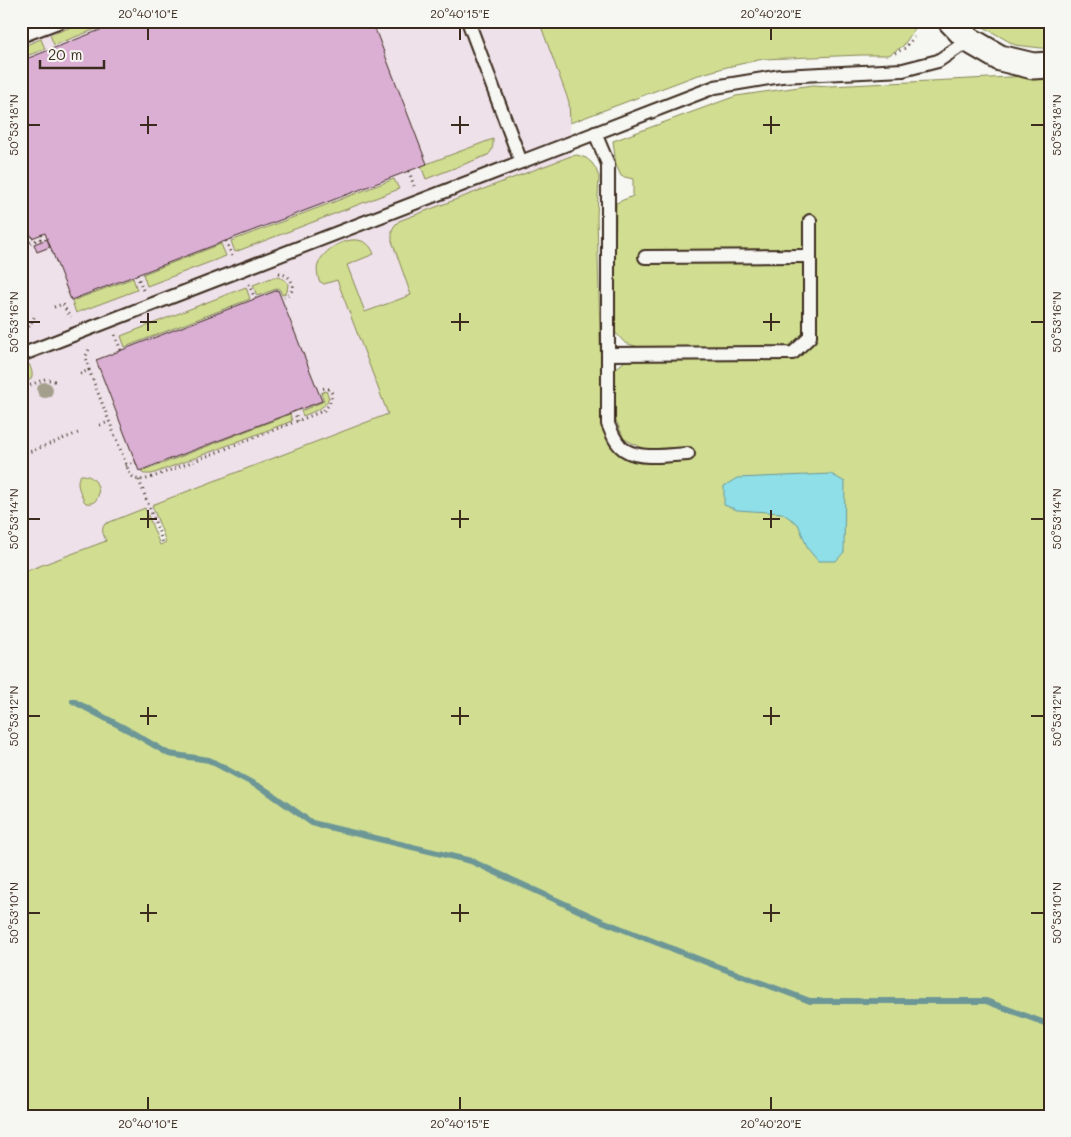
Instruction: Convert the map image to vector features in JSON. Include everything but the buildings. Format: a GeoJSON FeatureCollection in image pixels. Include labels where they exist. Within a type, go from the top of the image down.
{"type":"FeatureCollection","features":[{"type":"Feature","properties":{"kind":"street"},"geometry":{"type":"LineString","coordinates":[[951,21],[969,40],[1000,58],[1033,66],[1050,65]]}},
{"type":"Feature","properties":{"kind":"lane"},"geometry":{"type":"LineString","coordinates":[[21,36],[61,21]]}},
{"type":"Feature","properties":{"kind":"lane"},"geometry":{"type":"LineString","coordinates":[[468,21],[521,162]]}},
{"type":"Feature","properties":{"kind":"lane"},"geometry":{"type":"LineString","coordinates":[[21,354],[715,87],[781,76],[902,70],[938,61],[969,40]]}},
{"type":"Feature","properties":{"kind":"lane"},"geometry":{"type":"LineString","coordinates":[[594,134],[608,164],[608,424],[614,439],[624,450],[640,456],[688,454]]}},
{"type":"Feature","properties":{"kind":"lane"},"geometry":{"type":"LineString","coordinates":[[608,354],[793,353],[810,337],[810,221]]}},
{"type":"Feature","properties":{"kind":"lane"},"geometry":{"type":"LineString","coordinates":[[645,257],[810,256]]}},
{"type":"Feature","properties":{"kind":"path"},"geometry":{"type":"LineString","coordinates":[[409,171],[414,187]]}},
{"type":"Feature","properties":{"kind":"path"},"geometry":{"type":"LineString","coordinates":[[21,246],[40,239],[38,236]]}},
{"type":"Feature","properties":{"kind":"path"},"geometry":{"type":"LineString","coordinates":[[226,241],[232,257]]}},
{"type":"Feature","properties":{"kind":"path"},"geometry":{"type":"LineString","coordinates":[[274,274],[285,275],[292,281],[294,289],[289,295],[284,297]]}},
{"type":"Feature","properties":{"kind":"path"},"geometry":{"type":"LineString","coordinates":[[137,275],[143,291]]}},
{"type":"Feature","properties":{"kind":"path"},"geometry":{"type":"LineString","coordinates":[[249,283],[254,299]]}},
{"type":"Feature","properties":{"kind":"path"},"geometry":{"type":"LineString","coordinates":[[21,332],[27,330],[36,314]]}},
{"type":"Feature","properties":{"kind":"path"},"geometry":{"type":"LineString","coordinates":[[121,351],[114,335],[124,332]]}},
{"type":"Feature","properties":{"kind":"path"},"geometry":{"type":"LineString","coordinates":[[92,345],[86,356],[89,370],[126,466],[133,478],[139,480],[153,478],[323,411],[328,406],[332,393],[329,389],[321,389]]}},
{"type":"Feature","properties":{"kind":"path"},"geometry":{"type":"LineString","coordinates":[[80,374],[89,370]]}},
{"type":"Feature","properties":{"kind":"path"},"geometry":{"type":"LineString","coordinates":[[21,389],[45,379],[58,382]]}},
{"type":"Feature","properties":{"kind":"path"},"geometry":{"type":"LineString","coordinates":[[294,411],[298,421]]}},
{"type":"Feature","properties":{"kind":"path"},"geometry":{"type":"LineString","coordinates":[[100,425],[109,421]]}},
{"type":"Feature","properties":{"kind":"path"},"geometry":{"type":"LineString","coordinates":[[21,455],[78,434]]}},
{"type":"Feature","properties":{"kind":"path"},"geometry":{"type":"LineString","coordinates":[[126,466],[136,462]]}},
{"type":"Feature","properties":{"kind":"path"},"geometry":{"type":"LineString","coordinates":[[139,480],[163,543]]}},
{"type":"Feature","properties":{"kind":"shaded area"},"geometry":{"type":"Polygon","coordinates":[[[21,21],[539,21],[569,102],[571,156],[407,218],[392,241],[411,295],[409,429],[21,574],[21,21]]]}},
{"type":"Feature","properties":{"kind":"green space"},"geometry":{"type":"Polygon","coordinates":[[[79,21],[117,21],[54,45],[50,35],[69,28],[79,21]]]}},
{"type":"Feature","properties":{"kind":"green space"},"geometry":{"type":"Polygon","coordinates":[[[539,21],[918,21],[903,46],[889,55],[763,59],[695,76],[570,123],[569,102],[539,21]]]}},
{"type":"Feature","properties":{"kind":"green space"},"geometry":{"type":"Polygon","coordinates":[[[973,21],[1050,21],[1050,49],[1015,45],[973,21]]]}},
{"type":"Feature","properties":{"kind":"green space"},"geometry":{"type":"Polygon","coordinates":[[[41,39],[45,49],[21,58],[21,47],[41,39]]]}},
{"type":"Feature","properties":{"kind":"green space"},"geometry":{"type":"Polygon","coordinates":[[[1050,75],[1050,1116],[21,1116],[21,573],[106,541],[103,535],[105,524],[145,508],[160,545],[166,542],[152,505],[388,414],[337,280],[324,284],[319,281],[317,267],[325,254],[337,245],[351,240],[364,242],[371,249],[374,254],[347,265],[365,312],[411,295],[392,241],[392,230],[399,221],[571,156],[577,155],[586,158],[592,163],[599,177],[597,216],[602,413],[610,446],[636,461],[690,460],[692,447],[645,449],[624,439],[615,418],[612,390],[614,370],[625,361],[642,359],[642,348],[625,343],[614,331],[616,203],[633,196],[633,179],[621,176],[616,165],[613,141],[736,96],[813,85],[830,86],[1050,75]]]}},
{"type":"Feature","properties":{"kind":"green space"},"geometry":{"type":"Polygon","coordinates":[[[493,139],[492,148],[488,155],[426,179],[421,166],[493,139]]]}},
{"type":"Feature","properties":{"kind":"green space"},"geometry":{"type":"Polygon","coordinates":[[[394,179],[399,189],[235,252],[231,241],[394,179]]]}},
{"type":"Feature","properties":{"kind":"green space"},"geometry":{"type":"Polygon","coordinates":[[[221,244],[226,256],[147,286],[143,274],[221,244]]]}},
{"type":"Feature","properties":{"kind":"green space"},"geometry":{"type":"Polygon","coordinates":[[[274,277],[287,282],[287,292],[282,295],[279,288],[257,296],[253,285],[274,277]]]}},
{"type":"Feature","properties":{"kind":"green space"},"geometry":{"type":"Polygon","coordinates":[[[133,278],[137,290],[76,313],[72,301],[133,278]]]}},
{"type":"Feature","properties":{"kind":"green space"},"geometry":{"type":"Polygon","coordinates":[[[246,287],[250,299],[125,347],[121,336],[246,287]]]}},
{"type":"Feature","properties":{"kind":"green space"},"geometry":{"type":"Polygon","coordinates":[[[29,364],[32,377],[21,385],[21,367],[29,364]]]}},
{"type":"Feature","properties":{"kind":"green space"},"geometry":{"type":"Polygon","coordinates":[[[326,391],[328,400],[325,404],[303,416],[301,411],[324,401],[321,393],[326,391]]]}},
{"type":"Feature","properties":{"kind":"green space"},"geometry":{"type":"Polygon","coordinates":[[[290,414],[292,421],[152,474],[141,472],[290,414]]]}},
{"type":"Feature","properties":{"kind":"green space"},"geometry":{"type":"Polygon","coordinates":[[[81,475],[88,476],[97,484],[98,496],[92,503],[84,501],[80,491],[78,481],[81,475]]]}},
{"type":"Feature","properties":{"kind":"water"},"geometry":{"type":"Polygon","coordinates":[[[831,474],[845,482],[844,552],[836,561],[818,561],[808,549],[798,524],[782,513],[737,510],[724,505],[724,486],[737,478],[831,474]]]}},
{"type":"Feature","properties":{"kind":"waterway"},"geometry":{"type":"LineString","coordinates":[[73,701],[169,754],[209,760],[267,791],[312,823],[471,861],[602,921],[810,1001],[986,1001],[1050,1025]]}}]}
